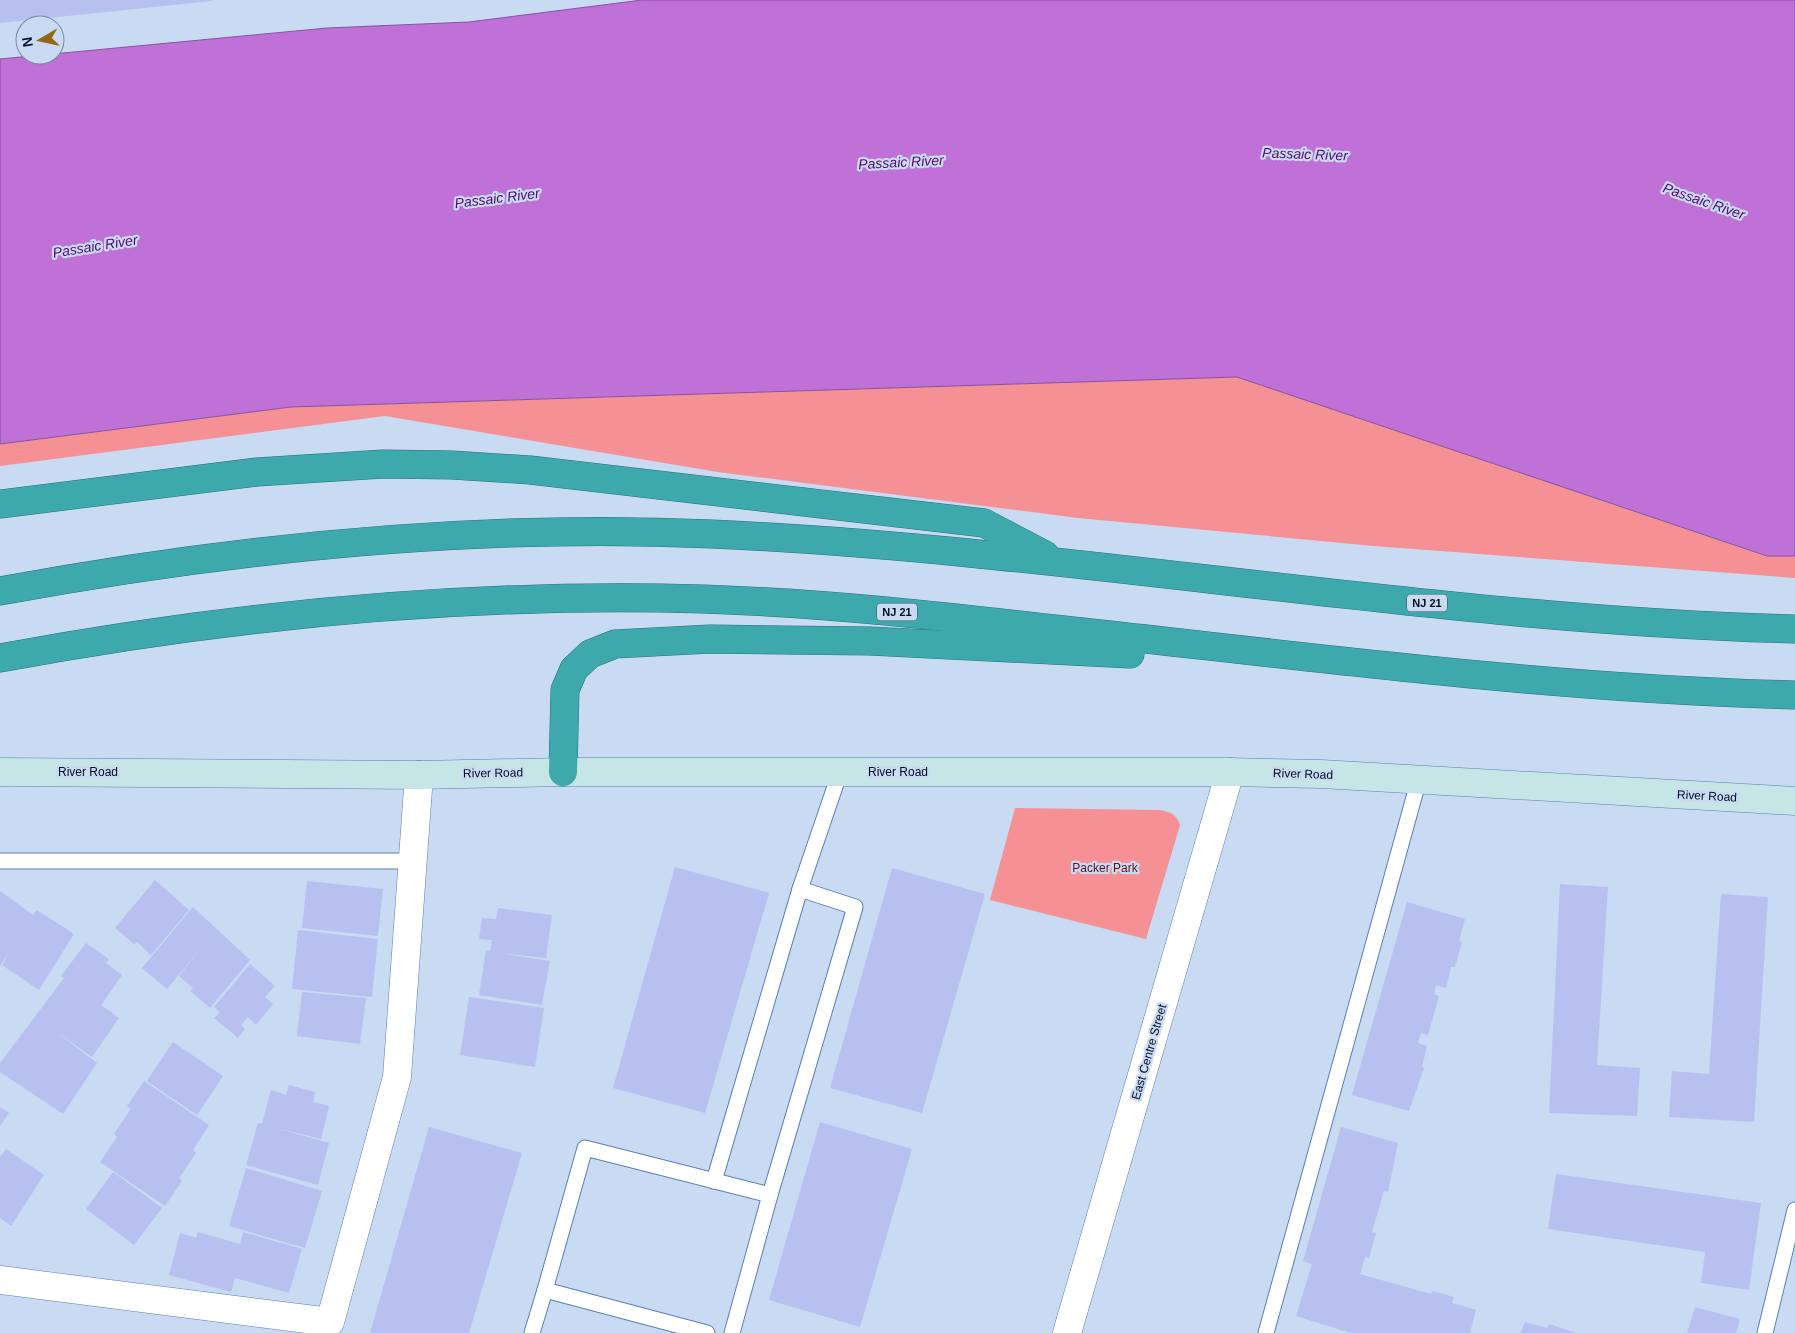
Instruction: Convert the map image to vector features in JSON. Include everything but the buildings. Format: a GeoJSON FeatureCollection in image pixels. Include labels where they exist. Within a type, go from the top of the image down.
{"type":"FeatureCollection","features":[{"type":"Feature","properties":{"kind":"highway"},"geometry":{"type":"LineString","coordinates":[[0,504],[257,472],[383,464],[452,464],[530,470],[984,523],[1060,563]]}},
{"type":"Feature","properties":{"kind":"highway","name":"NJ 21"},"geometry":{"type":"LineString","coordinates":[[0,591],[147,566],[373,541],[483,534],[596,532],[708,534],[931,549],[1537,614],[1656,623],[1795,629]]}},
{"type":"Feature","properties":{"kind":"highway","name":"NJ 21"},"geometry":{"type":"LineString","coordinates":[[0,658],[157,631],[267,617],[387,606],[597,598],[706,599],[925,615],[1419,668],[1633,688],[1795,695]]}},
{"type":"Feature","properties":{"kind":"highway"},"geometry":{"type":"LineString","coordinates":[[563,772],[565,690],[574,669],[590,654],[615,644],[710,639],[870,641],[1419,668]]}},
{"type":"Feature","properties":{"kind":"street","name":"River Road"},"geometry":{"type":"LineString","coordinates":[[0,772],[419,775],[563,772],[1230,772],[1419,779],[1795,802]]}},
{"type":"Feature","properties":{"kind":"street","name":"East Centre Street"},"geometry":{"type":"LineString","coordinates":[[1067,1333],[1230,772]]}},
{"type":"Feature","properties":{"kind":"street"},"geometry":{"type":"LineString","coordinates":[[0,1280],[330,1322],[397,1077],[419,775]]}},
{"type":"Feature","properties":{"kind":"lane"},"geometry":{"type":"LineString","coordinates":[[714,1180],[800,889],[840,772]]}},
{"type":"Feature","properties":{"kind":"lane"},"geometry":{"type":"LineString","coordinates":[[1266,1333],[1419,779]]}},
{"type":"Feature","properties":{"kind":"lane"},"geometry":{"type":"LineString","coordinates":[[0,861],[413,861]]}},
{"type":"Feature","properties":{"kind":"lane"},"geometry":{"type":"LineString","coordinates":[[732,1333],[770,1195],[855,907],[800,889]]}},
{"type":"Feature","properties":{"kind":"lane"},"geometry":{"type":"LineString","coordinates":[[532,1333],[585,1148],[770,1195]]}},
{"type":"Feature","properties":{"kind":"lane"},"geometry":{"type":"LineString","coordinates":[[1765,1333],[1795,1210]]}},
{"type":"Feature","properties":{"kind":"lane"},"geometry":{"type":"LineString","coordinates":[[545,1290],[707,1333]]}},
{"type":"Feature","properties":{"kind":"green space"},"geometry":{"type":"Polygon","coordinates":[[[1237,377],[1767,556],[1795,556],[1795,578],[1374,546],[1078,518],[718,472],[385,416],[0,466],[0,444],[291,407],[1237,377]]]}},
{"type":"Feature","properties":{"kind":"green space","name":"Packer Park"},"geometry":{"type":"Polygon","coordinates":[[[1015,808],[1160,810],[1175,816],[1180,825],[1146,939],[990,900],[1015,808]]]}},
{"type":"Feature","properties":{"kind":"water","name":"Passaic River"},"geometry":{"type":"Polygon","coordinates":[[[642,0],[1795,0],[1795,556],[1767,556],[1237,377],[291,407],[0,444],[0,59],[15,58],[15,65],[65,65],[65,53],[327,28],[469,22],[642,0]]]}}]}
